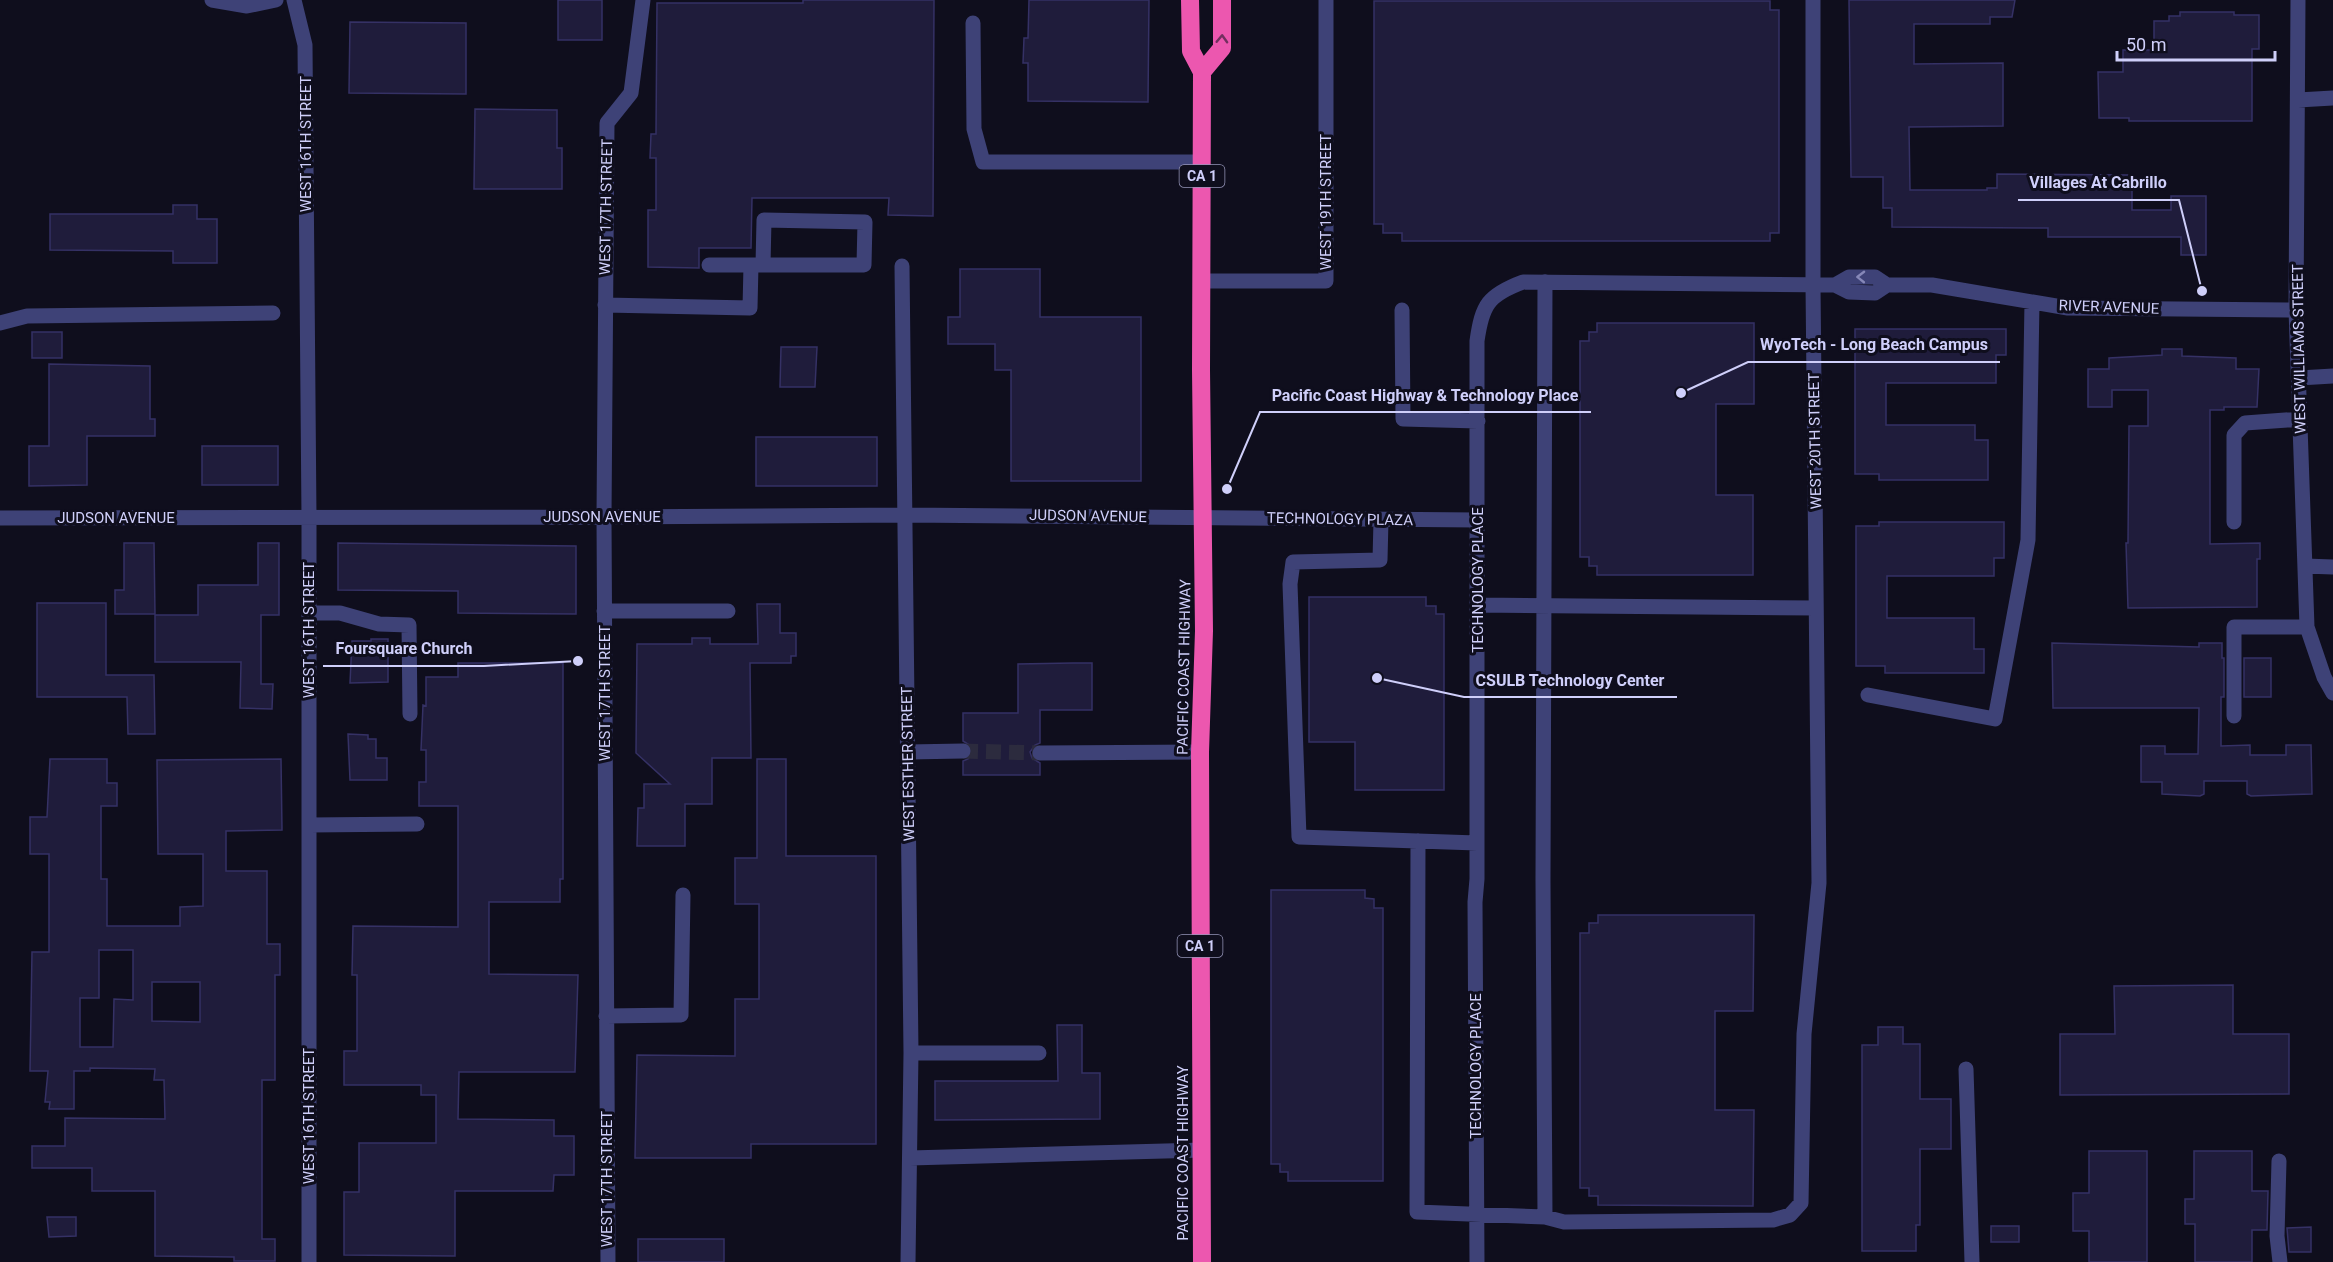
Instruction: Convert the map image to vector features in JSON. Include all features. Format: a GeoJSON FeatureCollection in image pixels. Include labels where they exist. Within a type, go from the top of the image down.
{"type":"FeatureCollection","features":[{"type":"Feature","properties":{"kind":"highway"},"geometry":{"type":"LineString","coordinates":[[1180,0],[1190,41]]}},
{"type":"Feature","properties":{"kind":"highway","name":"PACIFIC COAST HIGHWAY"},"geometry":{"type":"LineString","coordinates":[[1190,0],[1191,51],[1203,72],[1204,631],[1200,752],[1202,1262]]}},
{"type":"Feature","properties":{"kind":"highway"},"geometry":{"type":"LineString","coordinates":[[1203,72],[1222,48],[1222,0]]}},
{"type":"Feature","properties":{"kind":"street"},"geometry":{"type":"LineString","coordinates":[[212,0],[247,6],[276,0]]}},
{"type":"Feature","properties":{"kind":"street","name":"WEST 16TH STREET"},"geometry":{"type":"LineString","coordinates":[[294,0],[305,45],[309,518],[309,1262]]}},
{"type":"Feature","properties":{"kind":"street","name":"WEST 17TH STREET"},"geometry":{"type":"LineString","coordinates":[[608,1262],[604,611],[607,123],[631,93],[644,0]]}},
{"type":"Feature","properties":{"kind":"street","name":"WEST 19TH STREET"},"geometry":{"type":"LineString","coordinates":[[1203,281],[1326,281],[1326,0]]}},
{"type":"Feature","properties":{"kind":"street","name":"WEST 20TH STREET"},"geometry":{"type":"LineString","coordinates":[[1418,841],[1417,1212],[1476,1216],[1545,1216],[1564,1222],[1773,1220],[1790,1215],[1801,1203],[1804,1034],[1819,883],[1813,285],[1813,0]]}},
{"type":"Feature","properties":{"kind":"street","name":"WEST WILLIAMS STREET"},"geometry":{"type":"LineString","coordinates":[[2298,0],[2296,310],[2307,627],[2324,676],[2333,693]]}},
{"type":"Feature","properties":{"kind":"street"},"geometry":{"type":"LineString","coordinates":[[973,23],[974,129],[983,162],[1202,162]]}},
{"type":"Feature","properties":{"kind":"street"},"geometry":{"type":"LineString","coordinates":[[2298,100],[2333,98]]}},
{"type":"Feature","properties":{"kind":"street"},"geometry":{"type":"LineString","coordinates":[[605,305],[750,308],[757,265],[764,220],[865,222],[864,265],[757,265],[708,265]]}},
{"type":"Feature","properties":{"kind":"street","name":"WEST ESTHER STREET"},"geometry":{"type":"LineString","coordinates":[[902,266],[909,752],[911,1053],[909,1262]]}},
{"type":"Feature","properties":{"kind":"street","name":"RIVER AVENUE"},"geometry":{"type":"LineString","coordinates":[[1813,285],[1835,285],[1849,277],[1875,277],[1887,285],[1932,285],[2068,308],[2296,310]]}},
{"type":"Feature","properties":{"kind":"street","name":"TECHNOLOGY PLACE"},"geometry":{"type":"LineString","coordinates":[[1477,1262],[1475,902],[1478,605],[1477,341],[1480,320],[1490,302],[1501,290],[1523,282],[1813,285]]}},
{"type":"Feature","properties":{"kind":"street"},"geometry":{"type":"LineString","coordinates":[[1545,282],[1543,880],[1545,1216]]}},
{"type":"Feature","properties":{"kind":"street"},"geometry":{"type":"LineString","coordinates":[[1868,695],[1995,719],[2028,540],[2032,302]]}},
{"type":"Feature","properties":{"kind":"street"},"geometry":{"type":"LineString","coordinates":[[1402,310],[1403,418],[1478,421]]}},
{"type":"Feature","properties":{"kind":"street"},"geometry":{"type":"LineString","coordinates":[[0,323],[27,316],[273,314]]}},
{"type":"Feature","properties":{"kind":"street"},"geometry":{"type":"LineString","coordinates":[[2299,378],[2333,376]]}},
{"type":"Feature","properties":{"kind":"street"},"geometry":{"type":"LineString","coordinates":[[2234,522],[2234,435],[2237,429],[2245,423],[2300,419]]}},
{"type":"Feature","properties":{"kind":"street","name":"JUDSON AVENUE"},"geometry":{"type":"LineString","coordinates":[[0,518],[604,518],[906,514],[1203,517]]}},
{"type":"Feature","properties":{"kind":"street","name":"TECHNOLOGY PLAZA"},"geometry":{"type":"LineString","coordinates":[[1203,517],[1478,520]]}},
{"type":"Feature","properties":{"kind":"street"},"geometry":{"type":"LineString","coordinates":[[1381,520],[1380,560],[1293,562],[1290,584],[1299,837],[1477,843]]}},
{"type":"Feature","properties":{"kind":"street"},"geometry":{"type":"LineString","coordinates":[[2305,566],[2333,567]]}},
{"type":"Feature","properties":{"kind":"street"},"geometry":{"type":"LineString","coordinates":[[1478,605],[1816,608]]}},
{"type":"Feature","properties":{"kind":"street"},"geometry":{"type":"LineString","coordinates":[[604,611],[728,611]]}},
{"type":"Feature","properties":{"kind":"street"},"geometry":{"type":"LineString","coordinates":[[309,613],[340,613],[379,624],[409,625],[410,714]]}},
{"type":"Feature","properties":{"kind":"street"},"geometry":{"type":"LineString","coordinates":[[2234,716],[2234,627],[2307,627]]}},
{"type":"Feature","properties":{"kind":"street"},"geometry":{"type":"LineString","coordinates":[[909,752],[963,751]]}},
{"type":"Feature","properties":{"kind":"street"},"geometry":{"type":"LineString","coordinates":[[1040,753],[1200,752]]}},
{"type":"Feature","properties":{"kind":"street"},"geometry":{"type":"LineString","coordinates":[[309,825],[417,824]]}},
{"type":"Feature","properties":{"kind":"street"},"geometry":{"type":"LineString","coordinates":[[606,1016],[681,1015],[683,895]]}},
{"type":"Feature","properties":{"kind":"street"},"geometry":{"type":"LineString","coordinates":[[911,1053],[1039,1053]]}},
{"type":"Feature","properties":{"kind":"street"},"geometry":{"type":"LineString","coordinates":[[1966,1069],[1972,1262]]}},
{"type":"Feature","properties":{"kind":"street"},"geometry":{"type":"LineString","coordinates":[[910,1158],[1202,1150]]}},
{"type":"Feature","properties":{"kind":"street"},"geometry":{"type":"LineString","coordinates":[[2279,1161],[2277,1236],[2280,1262]]}},
{"type":"Feature","properties":{"kind":"building"},"geometry":{"type":"Polygon","coordinates":[[[558,0],[602,0],[602,40],[558,40],[558,0]]]}},
{"type":"Feature","properties":{"kind":"building"},"geometry":{"type":"Polygon","coordinates":[[[803,0],[934,0],[933,216],[888,215],[889,198],[752,198],[751,248],[699,248],[699,268],[648,267],[648,210],[656,210],[656,158],[650,158],[651,134],[656,134],[657,3],[803,3],[803,0]]]}},
{"type":"Feature","properties":{"kind":"building"},"geometry":{"type":"Polygon","coordinates":[[[1029,0],[1149,0],[1148,102],[1028,101],[1028,63],[1023,63],[1024,38],[1028,38],[1029,0]]]}},
{"type":"Feature","properties":{"kind":"building"},"geometry":{"type":"Polygon","coordinates":[[[1849,0],[2015,0],[2012,17],[1990,17],[1990,24],[1914,24],[1914,64],[2003,63],[2003,126],[1909,127],[1910,190],[1987,190],[1987,188],[1997,188],[1997,174],[2132,175],[2132,210],[2171,210],[2171,196],[2206,196],[2206,255],[2181,255],[2181,237],[2048,237],[2048,228],[1892,227],[1892,208],[1883,208],[1883,177],[1851,177],[1849,0]]]}},
{"type":"Feature","properties":{"kind":"building"},"geometry":{"type":"Polygon","coordinates":[[[1374,1],[1770,1],[1770,10],[1779,10],[1779,233],[1770,233],[1770,241],[1402,241],[1402,233],[1383,233],[1383,224],[1374,224],[1374,1]]]}},
{"type":"Feature","properties":{"kind":"building"},"geometry":{"type":"Polygon","coordinates":[[[2180,12],[2234,12],[2234,15],[2259,15],[2259,49],[2252,49],[2252,121],[2129,121],[2129,118],[2099,118],[2098,72],[2123,72],[2123,50],[2154,50],[2154,21],[2169,21],[2169,16],[2180,16],[2180,12]]]}},
{"type":"Feature","properties":{"kind":"building"},"geometry":{"type":"Polygon","coordinates":[[[350,22],[466,23],[466,94],[349,93],[350,22]]]}},
{"type":"Feature","properties":{"kind":"building"},"geometry":{"type":"Polygon","coordinates":[[[475,109],[557,110],[557,148],[562,148],[562,189],[474,189],[475,109]]]}},
{"type":"Feature","properties":{"kind":"building"},"geometry":{"type":"Polygon","coordinates":[[[173,205],[197,205],[197,219],[217,219],[217,263],[173,263],[173,251],[50,250],[50,214],[173,214],[173,205]]]}},
{"type":"Feature","properties":{"kind":"building"},"geometry":{"type":"Polygon","coordinates":[[[960,269],[1040,269],[1040,317],[1141,317],[1141,481],[1011,481],[1011,370],[995,370],[995,344],[948,344],[948,317],[960,317],[960,269]]]}},
{"type":"Feature","properties":{"kind":"building"},"geometry":{"type":"Polygon","coordinates":[[[1597,323],[1754,323],[1754,404],[1716,404],[1716,495],[1753,495],[1753,575],[1597,575],[1597,566],[1589,566],[1589,557],[1580,557],[1580,341],[1589,341],[1589,332],[1597,332],[1597,323]]]}},
{"type":"Feature","properties":{"kind":"building"},"geometry":{"type":"Polygon","coordinates":[[[1855,329],[2006,329],[2006,355],[1996,355],[1996,383],[1886,383],[1886,425],[1975,425],[1975,440],[1988,440],[1988,480],[1879,480],[1879,474],[1855,474],[1855,329]]]}},
{"type":"Feature","properties":{"kind":"building"},"geometry":{"type":"Polygon","coordinates":[[[32,332],[62,332],[62,358],[32,358],[32,332]]]}},
{"type":"Feature","properties":{"kind":"building"},"geometry":{"type":"Polygon","coordinates":[[[781,347],[817,347],[815,387],[780,387],[781,347]]]}},
{"type":"Feature","properties":{"kind":"building"},"geometry":{"type":"Polygon","coordinates":[[[2162,349],[2182,349],[2182,356],[2236,358],[2236,369],[2259,369],[2257,407],[2224,407],[2224,410],[2210,410],[2210,544],[2260,543],[2260,559],[2257,559],[2257,607],[2128,608],[2126,543],[2128,543],[2129,426],[2148,426],[2148,390],[2112,390],[2112,407],[2088,407],[2088,369],[2109,369],[2109,358],[2162,355],[2162,349]]]}},
{"type":"Feature","properties":{"kind":"building"},"geometry":{"type":"Polygon","coordinates":[[[49,364],[150,366],[150,419],[155,419],[155,436],[87,436],[87,485],[29,486],[29,446],[49,446],[49,364]]]}},
{"type":"Feature","properties":{"kind":"building"},"geometry":{"type":"Polygon","coordinates":[[[756,437],[877,437],[877,486],[756,486],[756,437]]]}},
{"type":"Feature","properties":{"kind":"building"},"geometry":{"type":"Polygon","coordinates":[[[202,446],[278,446],[278,485],[202,485],[202,446]]]}},
{"type":"Feature","properties":{"kind":"building"},"geometry":{"type":"Polygon","coordinates":[[[1879,522],[2004,522],[2004,558],[1994,558],[1994,576],[1887,576],[1887,618],[1974,618],[1974,649],[1984,649],[1984,673],[1885,673],[1885,666],[1856,666],[1856,526],[1879,526],[1879,522]]]}},
{"type":"Feature","properties":{"kind":"building"},"geometry":{"type":"Polygon","coordinates":[[[124,543],[154,543],[155,614],[115,614],[115,590],[124,590],[124,543]]]}},
{"type":"Feature","properties":{"kind":"building"},"geometry":{"type":"Polygon","coordinates":[[[258,543],[279,543],[279,615],[261,615],[261,684],[273,684],[272,709],[240,708],[241,662],[155,662],[155,615],[198,615],[198,585],[258,585],[258,543]]]}},
{"type":"Feature","properties":{"kind":"building"},"geometry":{"type":"Polygon","coordinates":[[[338,543],[576,546],[576,614],[458,613],[458,591],[338,590],[338,543]]]}},
{"type":"Feature","properties":{"kind":"building"},"geometry":{"type":"Polygon","coordinates":[[[1309,597],[1426,597],[1426,606],[1436,606],[1436,614],[1444,614],[1444,790],[1355,790],[1355,742],[1309,742],[1309,597]]]}},
{"type":"Feature","properties":{"kind":"building"},"geometry":{"type":"Polygon","coordinates":[[[37,603],[106,603],[106,675],[154,675],[155,734],[128,734],[127,697],[37,697],[37,603]]]}},
{"type":"Feature","properties":{"kind":"building"},"geometry":{"type":"Polygon","coordinates":[[[757,604],[780,604],[780,633],[796,633],[796,656],[791,656],[791,663],[750,663],[751,758],[712,758],[712,804],[685,804],[685,846],[637,846],[638,808],[644,808],[644,784],[670,784],[636,753],[637,644],[692,644],[692,638],[710,638],[710,644],[758,644],[757,604]]]}},
{"type":"Feature","properties":{"kind":"building"},"geometry":{"type":"Polygon","coordinates":[[[371,639],[388,639],[388,682],[350,683],[352,641],[371,641],[371,639]]]}},
{"type":"Feature","properties":{"kind":"building"},"geometry":{"type":"Polygon","coordinates":[[[2052,643],[2199,647],[2199,643],[2222,643],[2224,697],[2221,697],[2221,746],[2250,745],[2250,755],[2286,755],[2286,745],[2311,745],[2312,794],[2251,796],[2247,794],[2247,781],[2204,781],[2204,794],[2200,796],[2162,794],[2162,782],[2141,782],[2141,746],[2165,746],[2165,754],[2198,754],[2199,708],[2053,708],[2052,643]]]}},
{"type":"Feature","properties":{"kind":"building"},"geometry":{"type":"Polygon","coordinates":[[[2244,658],[2271,658],[2271,697],[2244,697],[2244,658]]]}},
{"type":"Feature","properties":{"kind":"building"},"geometry":{"type":"Polygon","coordinates":[[[458,663],[563,663],[563,879],[560,879],[560,902],[489,902],[489,974],[578,975],[575,1072],[459,1072],[458,1119],[554,1120],[554,1136],[574,1136],[574,1175],[554,1175],[553,1191],[455,1191],[455,1256],[344,1255],[344,1192],[359,1192],[359,1143],[436,1143],[436,1095],[421,1095],[421,1085],[344,1085],[344,1051],[357,1051],[357,975],[352,975],[353,926],[458,927],[458,806],[419,806],[419,782],[426,782],[426,750],[421,750],[423,705],[426,706],[426,677],[458,677],[458,663]]]}},
{"type":"Feature","properties":{"kind":"building"},"geometry":{"type":"Polygon","coordinates":[[[1092,663],[1092,710],[1040,710],[1040,743],[1035,745],[1030,752],[1032,758],[1040,763],[1040,775],[963,775],[963,761],[968,759],[973,751],[971,746],[963,741],[963,713],[1018,713],[1018,664],[1092,663]]]}},
{"type":"Feature","properties":{"kind":"building"},"geometry":{"type":"Polygon","coordinates":[[[348,734],[368,735],[368,739],[376,739],[376,758],[387,758],[387,780],[350,780],[348,734]]]}},
{"type":"Feature","properties":{"kind":"building"},"geometry":{"type":"Polygon","coordinates":[[[50,759],[107,759],[107,783],[117,783],[117,806],[101,806],[101,879],[107,879],[107,926],[180,926],[180,907],[203,906],[203,854],[158,854],[157,760],[281,759],[282,830],[226,831],[226,871],[267,871],[267,944],[280,944],[280,975],[275,975],[275,1080],[262,1080],[262,1239],[275,1239],[275,1261],[234,1261],[234,1257],[155,1256],[155,1191],[92,1191],[92,1168],[32,1168],[32,1146],[65,1146],[65,1118],[165,1119],[164,1080],[154,1080],[155,1069],[90,1068],[90,1071],[74,1071],[74,1109],[49,1109],[50,1102],[45,1102],[48,1071],[30,1071],[32,952],[49,952],[49,854],[30,854],[30,817],[47,817],[50,759]],[[99,950],[99,998],[80,998],[80,1047],[113,1047],[114,999],[133,1000],[133,950],[99,950]],[[152,982],[152,1021],[200,1022],[200,982],[152,982]]]}},
{"type":"Feature","properties":{"kind":"building"},"geometry":{"type":"Polygon","coordinates":[[[757,759],[786,759],[786,856],[876,856],[876,1144],[751,1144],[751,1158],[635,1158],[637,1055],[735,1056],[735,999],[759,999],[759,904],[735,904],[735,858],[757,858],[757,759]]]}},
{"type":"Feature","properties":{"kind":"building"},"geometry":{"type":"Polygon","coordinates":[[[1271,890],[1365,890],[1365,898],[1374,899],[1374,908],[1383,908],[1383,1181],[1288,1181],[1288,1172],[1280,1172],[1280,1164],[1271,1164],[1271,890]]]}},
{"type":"Feature","properties":{"kind":"building"},"geometry":{"type":"Polygon","coordinates":[[[1598,915],[1754,915],[1753,1011],[1715,1011],[1715,1110],[1754,1110],[1753,1206],[1598,1205],[1598,1196],[1589,1196],[1589,1188],[1580,1188],[1580,933],[1589,933],[1589,923],[1598,923],[1598,915]]]}},
{"type":"Feature","properties":{"kind":"building"},"geometry":{"type":"Polygon","coordinates":[[[2233,985],[2233,1034],[2289,1034],[2289,1094],[2060,1095],[2060,1034],[2115,1034],[2114,986],[2233,985]]]}},
{"type":"Feature","properties":{"kind":"building"},"geometry":{"type":"Polygon","coordinates":[[[1057,1025],[1082,1025],[1082,1073],[1100,1073],[1100,1119],[935,1120],[935,1081],[1058,1081],[1057,1025]]]}},
{"type":"Feature","properties":{"kind":"building"},"geometry":{"type":"Polygon","coordinates":[[[1878,1027],[1903,1027],[1903,1044],[1920,1044],[1920,1099],[1951,1099],[1951,1149],[1920,1149],[1920,1225],[1916,1225],[1916,1251],[1862,1251],[1862,1045],[1878,1045],[1878,1027]]]}},
{"type":"Feature","properties":{"kind":"building"},"geometry":{"type":"Polygon","coordinates":[[[2089,1151],[2147,1151],[2147,1262],[2089,1262],[2089,1231],[2073,1231],[2073,1193],[2089,1193],[2089,1151]]]}},
{"type":"Feature","properties":{"kind":"building"},"geometry":{"type":"Polygon","coordinates":[[[2194,1151],[2252,1151],[2252,1191],[2268,1191],[2267,1230],[2252,1230],[2252,1262],[2195,1262],[2195,1224],[2185,1224],[2185,1199],[2194,1199],[2194,1151]]]}},
{"type":"Feature","properties":{"kind":"building"},"geometry":{"type":"Polygon","coordinates":[[[47,1217],[76,1217],[76,1236],[49,1237],[47,1217]]]}},
{"type":"Feature","properties":{"kind":"building"},"geometry":{"type":"Polygon","coordinates":[[[1991,1226],[2019,1226],[2019,1242],[1991,1242],[1991,1226]]]}},
{"type":"Feature","properties":{"kind":"building"},"geometry":{"type":"Polygon","coordinates":[[[2311,1227],[2311,1252],[2289,1252],[2287,1228],[2311,1227]]]}},
{"type":"Feature","properties":{"kind":"building"},"geometry":{"type":"Polygon","coordinates":[[[638,1239],[724,1239],[724,1262],[638,1262],[638,1239]]]}},
{"type":"Feature","properties":{"kind":"tunnel"},"geometry":{"type":"LineString","coordinates":[[963,751],[1040,753]]}},
{"type":"Feature","properties":{"kind":"place","name":"Villages At Cabrillo"},"geometry":{"type":"Point","coordinates":[2202,291]}},
{"type":"Feature","properties":{"kind":"place","name":"WyoTech - Long Beach Campus"},"geometry":{"type":"Point","coordinates":[1681,393]}},
{"type":"Feature","properties":{"kind":"place","name":"Pacific Coast Highway & Technology Place"},"geometry":{"type":"Point","coordinates":[1227,489]}},
{"type":"Feature","properties":{"kind":"place","name":"Foursquare Church"},"geometry":{"type":"Point","coordinates":[578,661]}},
{"type":"Feature","properties":{"kind":"place","name":"CSULB Technology Center"},"geometry":{"type":"Point","coordinates":[1377,678]}}]}
